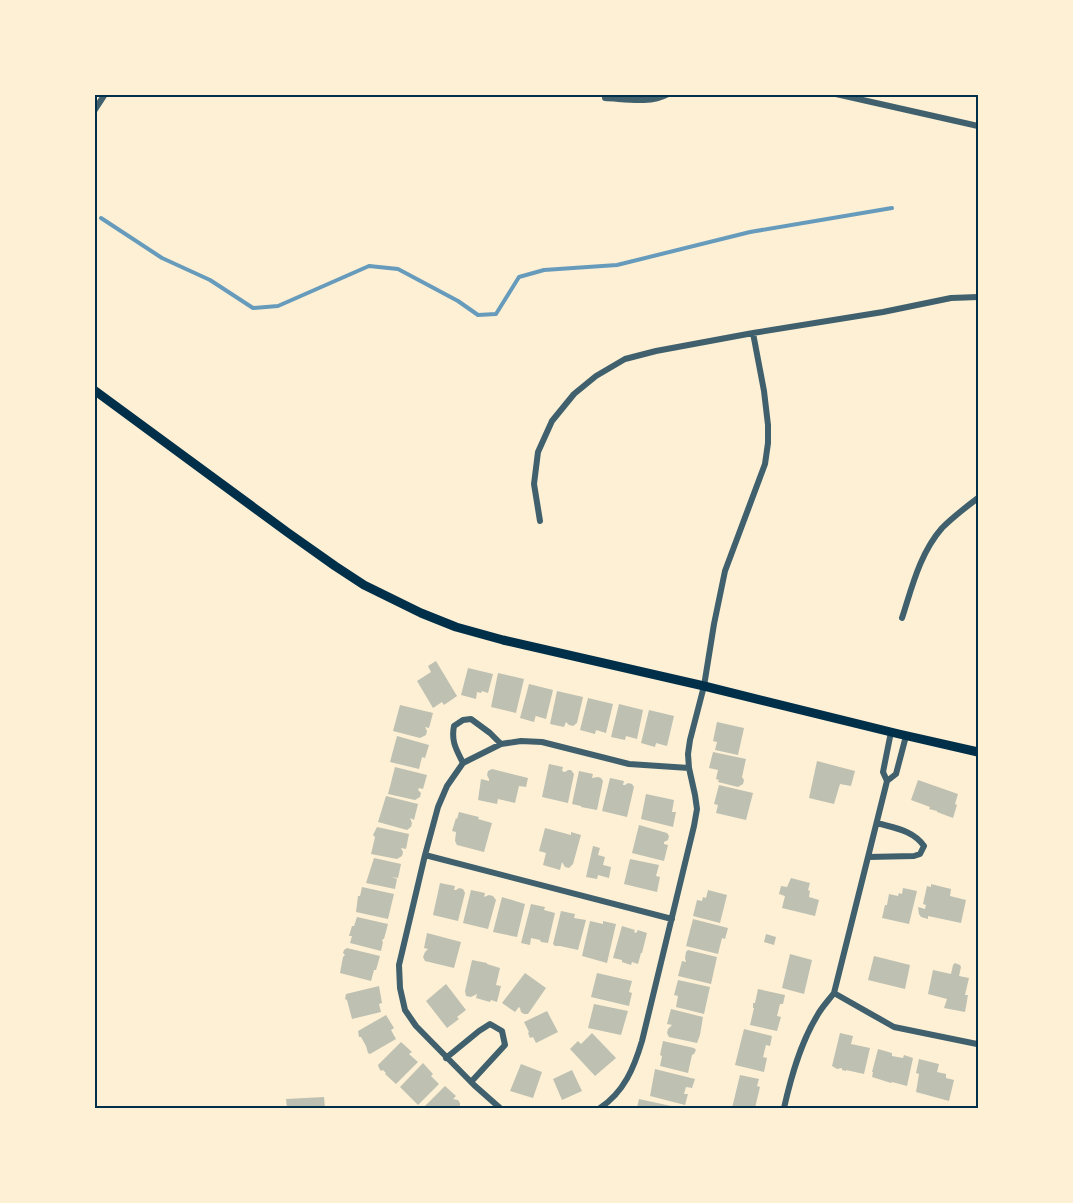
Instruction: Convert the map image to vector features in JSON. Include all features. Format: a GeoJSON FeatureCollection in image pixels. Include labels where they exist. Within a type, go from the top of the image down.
{"type":"FeatureCollection","features":[{"type":"Feature","properties":{"kind":"main road"},"geometry":{"type":"LineString","coordinates":[[94,390],[297,539],[364,585],[456,627],[502,640],[978,752]]}},
{"type":"Feature","properties":{"kind":"street"},"geometry":{"type":"LineString","coordinates":[[94,111],[105,94]]}},
{"type":"Feature","properties":{"kind":"street"},"geometry":{"type":"LineString","coordinates":[[605,98],[644,100],[662,98],[668,94]]}},
{"type":"Feature","properties":{"kind":"street"},"geometry":{"type":"LineString","coordinates":[[836,94],[978,126]]}},
{"type":"Feature","properties":{"kind":"street"},"geometry":{"type":"LineString","coordinates":[[540,520],[534,484],[538,452],[552,421],[574,394],[596,376],[625,359],[656,351],[951,298],[978,297]]}},
{"type":"Feature","properties":{"kind":"street"},"geometry":{"type":"LineString","coordinates":[[600,1108],[611,1101],[626,1083],[636,1062],[697,809],[689,768],[689,747],[704,686],[714,624],[726,571],[765,464],[768,443],[764,392],[753,333]]}},
{"type":"Feature","properties":{"kind":"street"},"geometry":{"type":"LineString","coordinates":[[902,618],[916,573],[928,549],[942,529],[978,498]]}},
{"type":"Feature","properties":{"kind":"street"},"geometry":{"type":"LineString","coordinates":[[463,762],[452,736],[454,726],[463,720],[471,720],[501,744]]}},
{"type":"Feature","properties":{"kind":"street"},"geometry":{"type":"LineString","coordinates":[[784,1108],[806,1038],[817,1015],[834,993],[887,781],[883,772],[891,732]]}},
{"type":"Feature","properties":{"kind":"street"},"geometry":{"type":"LineString","coordinates":[[887,781],[896,774],[906,736]]}},
{"type":"Feature","properties":{"kind":"street"},"geometry":{"type":"LineString","coordinates":[[500,1108],[446,1058],[416,1026],[405,1010],[400,988],[399,965],[424,855],[438,807],[447,786],[463,762],[501,744],[521,741],[542,742],[628,764],[689,768]]}},
{"type":"Feature","properties":{"kind":"street"},"geometry":{"type":"LineString","coordinates":[[868,857],[914,856],[920,854],[924,846],[915,836],[905,831],[877,823]]}},
{"type":"Feature","properties":{"kind":"street"},"geometry":{"type":"LineString","coordinates":[[424,855],[672,919]]}},
{"type":"Feature","properties":{"kind":"street"},"geometry":{"type":"LineString","coordinates":[[834,993],[894,1028],[976,1044]]}},
{"type":"Feature","properties":{"kind":"street"},"geometry":{"type":"LineString","coordinates":[[446,1058],[490,1024],[502,1030],[505,1045],[471,1082]]}},
{"type":"Feature","properties":{"kind":"building"},"geometry":{"type":"Polygon","coordinates":[[[436,661],[457,696],[444,705],[442,702],[433,708],[417,681],[431,672],[428,666],[436,661]]]}},
{"type":"Feature","properties":{"kind":"building"},"geometry":{"type":"Polygon","coordinates":[[[468,668],[493,674],[488,693],[477,692],[476,699],[461,695],[468,668]]]}},
{"type":"Feature","properties":{"kind":"building"},"geometry":{"type":"Polygon","coordinates":[[[498,673],[524,679],[516,713],[491,707],[498,673]]]}},
{"type":"Feature","properties":{"kind":"building"},"geometry":{"type":"Polygon","coordinates":[[[529,684],[553,690],[546,719],[536,715],[534,722],[520,718],[529,684]]]}},
{"type":"Feature","properties":{"kind":"building"},"geometry":{"type":"Polygon","coordinates":[[[557,691],[583,697],[577,723],[573,726],[566,722],[564,727],[550,724],[557,691]]]}},
{"type":"Feature","properties":{"kind":"building"},"geometry":{"type":"Polygon","coordinates":[[[588,698],[613,704],[606,733],[596,730],[595,734],[580,730],[588,698]]]}},
{"type":"Feature","properties":{"kind":"building"},"geometry":{"type":"Polygon","coordinates":[[[619,704],[643,710],[637,739],[626,736],[625,740],[611,737],[619,704]]]}},
{"type":"Feature","properties":{"kind":"building"},"geometry":{"type":"Polygon","coordinates":[[[400,705],[433,713],[429,728],[425,727],[426,735],[420,738],[393,731],[400,705]]]}},
{"type":"Feature","properties":{"kind":"building"},"geometry":{"type":"Polygon","coordinates":[[[649,710],[674,716],[667,746],[656,743],[655,747],[641,743],[649,710]]]}},
{"type":"Feature","properties":{"kind":"building"},"geometry":{"type":"Polygon","coordinates":[[[717,722],[744,728],[738,755],[715,750],[717,742],[713,741],[717,722]]]}},
{"type":"Feature","properties":{"kind":"building"},"geometry":{"type":"Polygon","coordinates":[[[397,736],[429,745],[425,758],[422,757],[419,769],[390,762],[397,736]]]}},
{"type":"Feature","properties":{"kind":"building"},"geometry":{"type":"Polygon","coordinates":[[[713,752],[746,759],[742,777],[743,784],[738,787],[718,782],[719,780],[716,779],[718,770],[709,768],[713,752]]]}},
{"type":"Feature","properties":{"kind":"building"},"geometry":{"type":"Polygon","coordinates":[[[817,761],[855,771],[851,786],[840,784],[834,804],[809,798],[817,761]]]}},
{"type":"Feature","properties":{"kind":"building"},"geometry":{"type":"Polygon","coordinates":[[[549,764],[563,767],[562,771],[565,772],[571,770],[574,774],[568,803],[542,797],[549,764]]]}},
{"type":"Feature","properties":{"kind":"building"},"geometry":{"type":"Polygon","coordinates":[[[395,767],[427,775],[423,789],[418,790],[421,793],[420,797],[415,800],[388,794],[395,767]]]}},
{"type":"Feature","properties":{"kind":"building"},"geometry":{"type":"Polygon","coordinates":[[[492,769],[528,778],[526,787],[519,786],[515,803],[498,799],[497,804],[478,800],[481,779],[489,781],[488,771],[492,769]]]}},
{"type":"Feature","properties":{"kind":"building"},"geometry":{"type":"Polygon","coordinates":[[[579,771],[593,774],[592,778],[598,777],[603,781],[597,810],[572,804],[579,771]]]}},
{"type":"Feature","properties":{"kind":"building"},"geometry":{"type":"Polygon","coordinates":[[[610,778],[624,781],[623,785],[632,784],[634,787],[627,817],[602,811],[610,778]]]}},
{"type":"Feature","properties":{"kind":"building"},"geometry":{"type":"Polygon","coordinates":[[[918,780],[958,794],[953,818],[911,800],[918,780]]]}},
{"type":"Feature","properties":{"kind":"building"},"geometry":{"type":"Polygon","coordinates":[[[719,785],[753,793],[746,820],[716,813],[718,805],[714,804],[719,785]]]}},
{"type":"Feature","properties":{"kind":"building"},"geometry":{"type":"Polygon","coordinates":[[[646,794],[674,800],[672,812],[676,812],[673,827],[641,819],[646,794]]]}},
{"type":"Feature","properties":{"kind":"building"},"geometry":{"type":"Polygon","coordinates":[[[386,796],[418,804],[414,820],[410,818],[411,827],[407,830],[378,822],[386,796]]]}},
{"type":"Feature","properties":{"kind":"building"},"geometry":{"type":"Polygon","coordinates":[[[459,812],[492,823],[484,852],[457,845],[456,832],[452,831],[459,812]]]}},
{"type":"Feature","properties":{"kind":"building"},"geometry":{"type":"Polygon","coordinates":[[[639,825],[667,833],[669,836],[664,842],[668,845],[664,861],[632,853],[639,825]]]}},
{"type":"Feature","properties":{"kind":"building"},"geometry":{"type":"Polygon","coordinates":[[[377,827],[409,834],[406,849],[401,848],[402,856],[397,859],[371,854],[375,837],[373,835],[377,827]]]}},
{"type":"Feature","properties":{"kind":"building"},"geometry":{"type":"Polygon","coordinates":[[[545,828],[571,835],[571,832],[581,835],[573,864],[569,868],[565,867],[562,862],[560,870],[543,865],[546,853],[539,851],[545,828]]]}},
{"type":"Feature","properties":{"kind":"building"},"geometry":{"type":"Polygon","coordinates":[[[593,846],[600,848],[598,855],[605,857],[603,865],[611,867],[609,878],[598,875],[597,879],[586,877],[593,846]]]}},
{"type":"Feature","properties":{"kind":"building"},"geometry":{"type":"Polygon","coordinates":[[[374,858],[401,864],[398,878],[392,877],[397,879],[395,889],[366,883],[374,858]]]}},
{"type":"Feature","properties":{"kind":"building"},"geometry":{"type":"Polygon","coordinates":[[[630,859],[659,865],[656,876],[660,877],[657,892],[624,884],[630,859]]]}},
{"type":"Feature","properties":{"kind":"building"},"geometry":{"type":"Polygon","coordinates":[[[791,878],[810,883],[809,897],[819,900],[815,916],[782,908],[785,896],[779,894],[781,886],[787,887],[791,878]]]}},
{"type":"Feature","properties":{"kind":"building"},"geometry":{"type":"Polygon","coordinates":[[[440,883],[455,886],[454,890],[463,889],[465,893],[458,921],[433,915],[440,883]]]}},
{"type":"Feature","properties":{"kind":"building"},"geometry":{"type":"Polygon","coordinates":[[[931,884],[951,889],[950,896],[966,900],[961,923],[928,916],[928,919],[921,917],[918,907],[925,909],[926,905],[923,904],[927,886],[931,887],[931,884]]]}},
{"type":"Feature","properties":{"kind":"building"},"geometry":{"type":"Polygon","coordinates":[[[362,887],[394,894],[388,919],[356,912],[362,887]]]}},
{"type":"Feature","properties":{"kind":"building"},"geometry":{"type":"Polygon","coordinates":[[[903,888],[917,891],[909,924],[882,918],[889,894],[898,896],[899,893],[902,894],[903,888]]]}},
{"type":"Feature","properties":{"kind":"building"},"geometry":{"type":"Polygon","coordinates":[[[471,890],[485,893],[484,897],[493,896],[496,900],[488,929],[463,923],[471,890]]]}},
{"type":"Feature","properties":{"kind":"building"},"geometry":{"type":"Polygon","coordinates":[[[708,890],[727,895],[720,923],[693,916],[697,900],[702,901],[703,897],[706,898],[708,890]]]}},
{"type":"Feature","properties":{"kind":"building"},"geometry":{"type":"Polygon","coordinates":[[[502,897],[525,904],[517,937],[493,932],[502,897]]]}},
{"type":"Feature","properties":{"kind":"building"},"geometry":{"type":"Polygon","coordinates":[[[531,904],[545,907],[544,910],[555,913],[548,943],[531,938],[530,945],[521,943],[531,904]]]}},
{"type":"Feature","properties":{"kind":"building"},"geometry":{"type":"Polygon","coordinates":[[[561,911],[575,914],[574,918],[586,920],[578,950],[553,944],[561,911]]]}},
{"type":"Feature","properties":{"kind":"building"},"geometry":{"type":"Polygon","coordinates":[[[357,917],[388,924],[381,951],[350,943],[352,936],[349,936],[357,917]]]}},
{"type":"Feature","properties":{"kind":"building"},"geometry":{"type":"Polygon","coordinates":[[[693,919],[728,928],[725,939],[722,938],[718,954],[686,946],[693,919]]]}},
{"type":"Feature","properties":{"kind":"building"},"geometry":{"type":"Polygon","coordinates":[[[590,921],[616,924],[607,963],[582,956],[590,921]]]}},
{"type":"Feature","properties":{"kind":"building"},"geometry":{"type":"Polygon","coordinates":[[[622,926],[635,930],[636,933],[638,930],[647,933],[638,964],[632,962],[631,965],[613,958],[622,926]]]}},
{"type":"Feature","properties":{"kind":"building"},"geometry":{"type":"Polygon","coordinates":[[[427,933],[461,942],[454,968],[425,961],[423,957],[428,949],[424,948],[427,933]]]}},
{"type":"Feature","properties":{"kind":"building"},"geometry":{"type":"Polygon","coordinates":[[[766,934],[776,937],[774,945],[764,942],[766,934]]]}},
{"type":"Feature","properties":{"kind":"building"},"geometry":{"type":"Polygon","coordinates":[[[347,948],[380,956],[371,981],[340,973],[345,955],[343,953],[347,948]]]}},
{"type":"Feature","properties":{"kind":"building"},"geometry":{"type":"Polygon","coordinates":[[[688,950],[717,957],[711,984],[678,976],[682,961],[686,962],[688,950]]]}},
{"type":"Feature","properties":{"kind":"building"},"geometry":{"type":"Polygon","coordinates":[[[790,954],[812,960],[804,994],[782,988],[790,954]]]}},
{"type":"Feature","properties":{"kind":"building"},"geometry":{"type":"Polygon","coordinates":[[[874,956],[910,965],[905,989],[868,980],[874,956]]]}},
{"type":"Feature","properties":{"kind":"building"},"geometry":{"type":"Polygon","coordinates":[[[472,960],[500,968],[496,985],[501,986],[497,1002],[476,998],[477,994],[471,997],[466,996],[465,991],[472,960]]]}},
{"type":"Feature","properties":{"kind":"building"},"geometry":{"type":"Polygon","coordinates":[[[955,963],[961,967],[959,976],[969,978],[965,995],[968,995],[965,1012],[944,1008],[947,999],[928,994],[933,970],[951,974],[955,963]]]}},
{"type":"Feature","properties":{"kind":"building"},"geometry":{"type":"Polygon","coordinates":[[[525,973],[546,988],[528,1014],[521,1012],[519,1007],[515,1012],[502,1003],[525,973]]]}},
{"type":"Feature","properties":{"kind":"building"},"geometry":{"type":"Polygon","coordinates":[[[597,973],[632,981],[629,1006],[591,997],[597,973]]]}},
{"type":"Feature","properties":{"kind":"building"},"geometry":{"type":"Polygon","coordinates":[[[678,980],[710,987],[704,1014],[676,1007],[678,996],[674,995],[678,980]]]}},
{"type":"Feature","properties":{"kind":"building"},"geometry":{"type":"Polygon","coordinates":[[[446,984],[466,1010],[447,1028],[426,1001],[446,984]]]}},
{"type":"Feature","properties":{"kind":"building"},"geometry":{"type":"Polygon","coordinates":[[[379,986],[381,1012],[352,1019],[345,999],[346,994],[379,986]]]}},
{"type":"Feature","properties":{"kind":"building"},"geometry":{"type":"Polygon","coordinates":[[[758,989],[785,995],[777,1016],[781,1017],[777,1031],[750,1025],[753,1003],[755,1003],[758,989]]]}},
{"type":"Feature","properties":{"kind":"building"},"geometry":{"type":"Polygon","coordinates":[[[594,1004],[628,1011],[621,1035],[588,1028],[594,1004]]]}},
{"type":"Feature","properties":{"kind":"building"},"geometry":{"type":"Polygon","coordinates":[[[671,1009],[703,1017],[697,1043],[669,1037],[668,1029],[672,1025],[667,1024],[671,1009]]]}},
{"type":"Feature","properties":{"kind":"building"},"geometry":{"type":"Polygon","coordinates":[[[547,1011],[558,1032],[536,1043],[533,1037],[530,1038],[524,1022],[547,1011]]]}},
{"type":"Feature","properties":{"kind":"building"},"geometry":{"type":"Polygon","coordinates":[[[386,1015],[394,1028],[391,1030],[396,1039],[370,1054],[359,1037],[358,1031],[386,1015]]]}},
{"type":"Feature","properties":{"kind":"building"},"geometry":{"type":"Polygon","coordinates":[[[744,1029],[772,1036],[770,1046],[766,1045],[763,1057],[767,1058],[764,1072],[735,1065],[744,1029]]]}},
{"type":"Feature","properties":{"kind":"building"},"geometry":{"type":"Polygon","coordinates":[[[592,1033],[616,1058],[595,1076],[570,1049],[578,1041],[581,1044],[592,1033]]]}},
{"type":"Feature","properties":{"kind":"building"},"geometry":{"type":"Polygon","coordinates":[[[840,1033],[853,1036],[851,1044],[870,1048],[864,1074],[832,1066],[840,1033]]]}},
{"type":"Feature","properties":{"kind":"building"},"geometry":{"type":"Polygon","coordinates":[[[663,1041],[696,1050],[692,1055],[688,1073],[660,1066],[663,1041]]]}},
{"type":"Feature","properties":{"kind":"building"},"geometry":{"type":"Polygon","coordinates":[[[401,1042],[412,1052],[409,1054],[418,1062],[396,1084],[383,1070],[381,1071],[378,1065],[401,1042]]]}},
{"type":"Feature","properties":{"kind":"building"},"geometry":{"type":"Polygon","coordinates":[[[878,1049],[892,1053],[892,1056],[903,1058],[904,1055],[913,1058],[907,1086],[872,1077],[878,1049]]]}},
{"type":"Feature","properties":{"kind":"building"},"geometry":{"type":"Polygon","coordinates":[[[919,1059],[939,1064],[937,1072],[946,1074],[946,1078],[954,1080],[949,1101],[916,1092],[919,1059]]]}},
{"type":"Feature","properties":{"kind":"building"},"geometry":{"type":"Polygon","coordinates":[[[423,1063],[439,1084],[418,1105],[400,1087],[423,1063]]]}},
{"type":"Feature","properties":{"kind":"building"},"geometry":{"type":"Polygon","coordinates":[[[521,1064],[542,1072],[533,1098],[510,1091],[521,1064]]]}},
{"type":"Feature","properties":{"kind":"building"},"geometry":{"type":"Polygon","coordinates":[[[655,1069],[695,1079],[692,1088],[686,1087],[684,1094],[688,1094],[685,1105],[650,1096],[655,1069]]]}},
{"type":"Feature","properties":{"kind":"building"},"geometry":{"type":"Polygon","coordinates":[[[572,1070],[582,1091],[562,1100],[553,1079],[572,1070]]]}},
{"type":"Feature","properties":{"kind":"building"},"geometry":{"type":"Polygon","coordinates":[[[740,1075],[759,1079],[757,1086],[760,1087],[755,1108],[732,1108],[740,1075]]]}},
{"type":"Feature","properties":{"kind":"building"},"geometry":{"type":"Polygon","coordinates":[[[445,1086],[456,1096],[453,1099],[460,1103],[458,1108],[423,1108],[445,1086]]]}},
{"type":"Feature","properties":{"kind":"building"},"geometry":{"type":"Polygon","coordinates":[[[324,1097],[325,1108],[287,1108],[286,1099],[324,1097]]]}},
{"type":"Feature","properties":{"kind":"building"},"geometry":{"type":"Polygon","coordinates":[[[639,1099],[671,1106],[671,1108],[637,1108],[639,1099]]]}},
{"type":"Feature","properties":{"kind":"waterway"},"geometry":{"type":"LineString","coordinates":[[101,218],[162,258],[210,280],[253,308],[278,306],[369,266],[398,269],[458,301],[478,315],[496,314],[519,277],[544,270],[617,265],[750,232],[892,208]]}}]}
